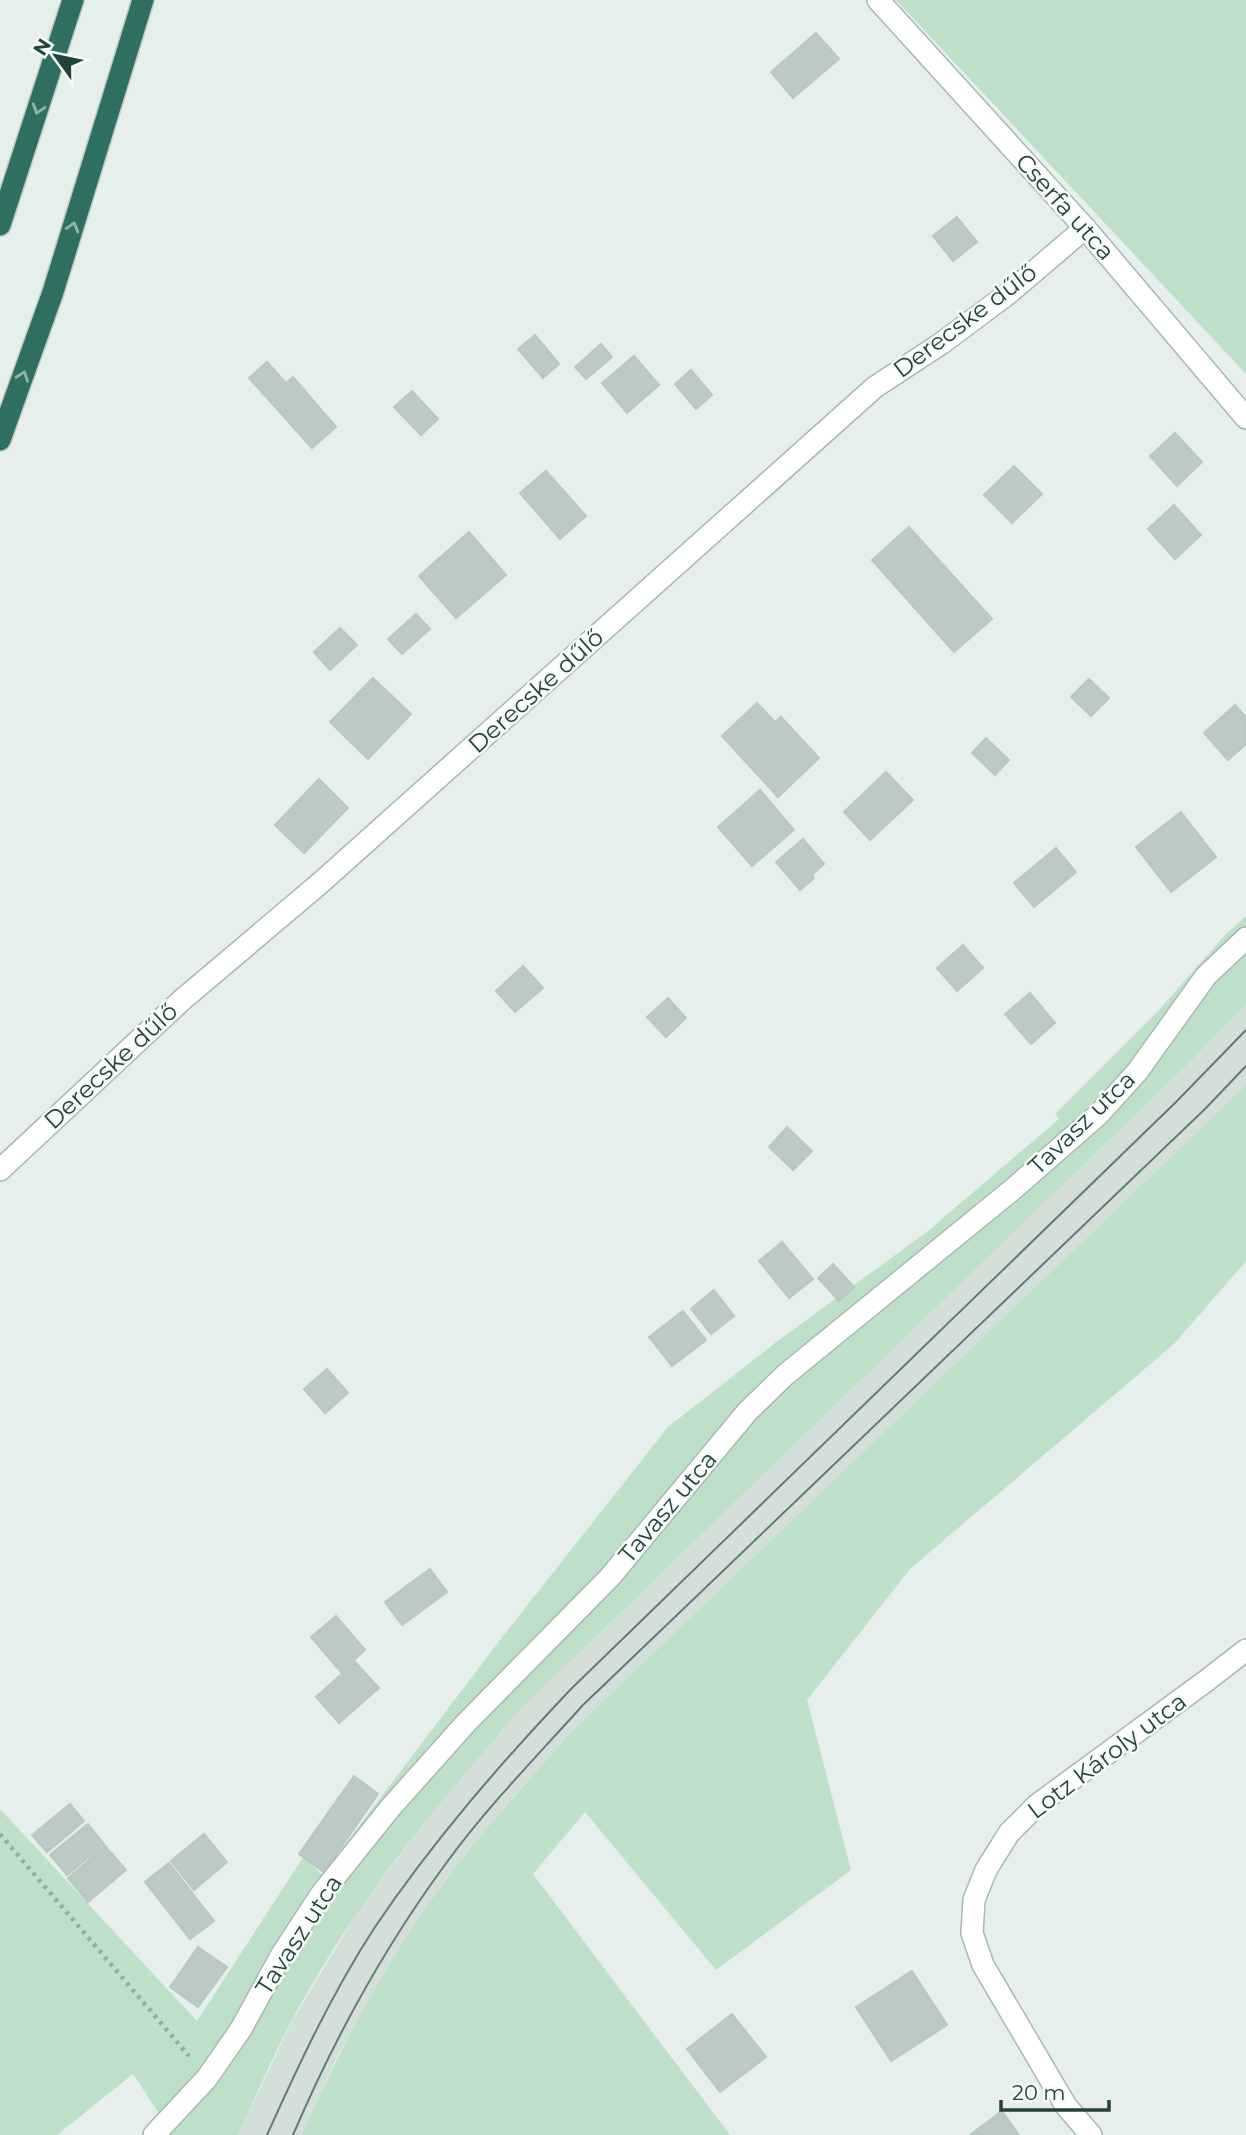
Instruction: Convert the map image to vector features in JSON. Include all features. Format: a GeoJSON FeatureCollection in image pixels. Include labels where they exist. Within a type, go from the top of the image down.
{"type":"FeatureCollection","features":[{"type":"Feature","properties":{"kind":"highway"},"geometry":{"type":"LineString","coordinates":[[0,225],[74,0]]}},
{"type":"Feature","properties":{"kind":"highway"},"geometry":{"type":"LineString","coordinates":[[0,440],[53,292],[144,0]]}},
{"type":"Feature","properties":{"kind":"street","name":"Cserfa utca"},"geometry":{"type":"LineString","coordinates":[[878,0],[1085,228],[1246,418]]}},
{"type":"Feature","properties":{"kind":"street","name":"Derecske dűlő"},"geometry":{"type":"LineString","coordinates":[[0,1170],[182,1000],[329,876],[875,387],[942,343],[1009,293],[1085,228]]}},
{"type":"Feature","properties":{"kind":"street","name":"Tavasz utca"},"geometry":{"type":"LineString","coordinates":[[154,2135],[207,2078],[241,2029],[282,1954],[322,1893],[391,1807],[466,1723],[610,1577],[747,1412],[785,1375],[1012,1190],[1098,1114],[1137,1072],[1206,976],[1246,938]]}},
{"type":"Feature","properties":{"kind":"street","name":"Lotz Károly utca"},"geometry":{"type":"LineString","coordinates":[[1091,2135],[1066,2106],[983,1965],[972,1933],[974,1900],[986,1870],[1009,1833],[1037,1805],[1246,1650]]}},
{"type":"Feature","properties":{"kind":"path"},"geometry":{"type":"LineString","coordinates":[[0,1834],[207,2078]]}},
{"type":"Feature","properties":{"kind":"shaded area"},"geometry":{"type":"Polygon","coordinates":[[[1246,1004],[1246,1085],[572,1731],[517,1792],[419,1918],[338,2055],[302,2135],[238,2135],[291,2023],[358,1911],[448,1791],[520,1710],[1192,1060],[1246,1004]]]}},
{"type":"Feature","properties":{"kind":"green space"},"geometry":{"type":"Polygon","coordinates":[[[896,0],[1246,0],[1246,374],[896,0]]]}},
{"type":"Feature","properties":{"kind":"green space"},"geometry":{"type":"Polygon","coordinates":[[[1246,916],[1246,1004],[1192,1060],[520,1710],[426,1821],[367,1899],[314,1981],[290,2024],[238,2135],[155,2135],[160,2115],[133,2074],[57,2135],[0,2135],[0,1809],[197,2021],[304,1856],[322,1875],[503,1636],[668,1427],[775,1343],[928,1231],[1059,1119],[1055,1114],[1158,1011],[1226,934],[1246,916]]]}},
{"type":"Feature","properties":{"kind":"green space"},"geometry":{"type":"Polygon","coordinates":[[[1246,1085],[1246,1261],[1174,1344],[910,1569],[807,1700],[851,1870],[716,1970],[585,1812],[533,1874],[730,2135],[302,2135],[356,2024],[419,1918],[473,1846],[572,1731],[1246,1085]]]}},
{"type":"Feature","properties":{"kind":"building"},"geometry":{"type":"Polygon","coordinates":[[[816,33],[839,59],[793,98],[771,72],[816,33]]]}},
{"type":"Feature","properties":{"kind":"building"},"geometry":{"type":"Polygon","coordinates":[[[957,217],[977,242],[953,261],[933,236],[957,217]]]}},
{"type":"Feature","properties":{"kind":"building"},"geometry":{"type":"Polygon","coordinates":[[[535,335],[559,364],[543,378],[518,349],[535,335]]]}},
{"type":"Feature","properties":{"kind":"building"},"geometry":{"type":"Polygon","coordinates":[[[601,344],[612,357],[586,379],[575,367],[601,344]]]}},
{"type":"Feature","properties":{"kind":"building"},"geometry":{"type":"Polygon","coordinates":[[[634,356],[659,385],[627,413],[602,383],[634,356]]]}},
{"type":"Feature","properties":{"kind":"building"},"geometry":{"type":"Polygon","coordinates":[[[267,362],[286,383],[293,377],[336,427],[312,448],[249,378],[267,362]]]}},
{"type":"Feature","properties":{"kind":"building"},"geometry":{"type":"Polygon","coordinates":[[[691,370],[712,395],[696,409],[675,384],[691,370]]]}},
{"type":"Feature","properties":{"kind":"building"},"geometry":{"type":"Polygon","coordinates":[[[412,391],[438,419],[421,435],[394,407],[412,391]]]}},
{"type":"Feature","properties":{"kind":"building"},"geometry":{"type":"Polygon","coordinates":[[[1175,433],[1202,462],[1177,486],[1150,456],[1175,433]]]}},
{"type":"Feature","properties":{"kind":"building"},"geometry":{"type":"Polygon","coordinates":[[[1014,466],[1042,494],[1012,523],[984,495],[1014,466]]]}},
{"type":"Feature","properties":{"kind":"building"},"geometry":{"type":"Polygon","coordinates":[[[546,471],[586,516],[560,539],[520,493],[546,471]]]}},
{"type":"Feature","properties":{"kind":"building"},"geometry":{"type":"Polygon","coordinates":[[[1174,505],[1201,535],[1175,559],[1148,529],[1174,505]]]}},
{"type":"Feature","properties":{"kind":"building"},"geometry":{"type":"Polygon","coordinates":[[[909,527],[992,619],[954,652],[872,560],[909,527]]]}},
{"type":"Feature","properties":{"kind":"building"},"geometry":{"type":"Polygon","coordinates":[[[469,532],[506,575],[456,618],[419,576],[469,532]]]}},
{"type":"Feature","properties":{"kind":"building"},"geometry":{"type":"Polygon","coordinates":[[[416,614],[430,629],[402,654],[388,639],[416,614]]]}},
{"type":"Feature","properties":{"kind":"building"},"geometry":{"type":"Polygon","coordinates":[[[340,628],[357,645],[330,670],[314,652],[340,628]]]}},
{"type":"Feature","properties":{"kind":"building"},"geometry":{"type":"Polygon","coordinates":[[[373,678],[411,714],[368,759],[330,722],[373,678]]]}},
{"type":"Feature","properties":{"kind":"building"},"geometry":{"type":"Polygon","coordinates":[[[1089,679],[1109,698],[1091,716],[1071,697],[1089,679]]]}},
{"type":"Feature","properties":{"kind":"building"},"geometry":{"type":"Polygon","coordinates":[[[757,703],[775,722],[781,717],[819,758],[778,797],[722,736],[757,703]]]}},
{"type":"Feature","properties":{"kind":"building"},"geometry":{"type":"Polygon","coordinates":[[[1235,705],[1246,717],[1246,744],[1228,760],[1204,733],[1235,705]]]}},
{"type":"Feature","properties":{"kind":"building"},"geometry":{"type":"Polygon","coordinates":[[[986,738],[1009,760],[995,775],[972,753],[986,738]]]}},
{"type":"Feature","properties":{"kind":"building"},"geometry":{"type":"Polygon","coordinates":[[[886,772],[913,800],[870,840],[844,812],[886,772]]]}},
{"type":"Feature","properties":{"kind":"building"},"geometry":{"type":"Polygon","coordinates":[[[319,779],[348,808],[304,853],[275,825],[319,779]]]}},
{"type":"Feature","properties":{"kind":"building"},"geometry":{"type":"Polygon","coordinates":[[[760,790],[794,830],[752,866],[718,827],[760,790]]]}},
{"type":"Feature","properties":{"kind":"building"},"geometry":{"type":"Polygon","coordinates":[[[1181,812],[1216,857],[1171,892],[1136,847],[1181,812]]]}},
{"type":"Feature","properties":{"kind":"building"},"geometry":{"type":"Polygon","coordinates":[[[803,839],[824,864],[812,875],[814,878],[800,890],[776,862],[803,839]]]}},
{"type":"Feature","properties":{"kind":"building"},"geometry":{"type":"Polygon","coordinates":[[[1056,848],[1076,872],[1034,907],[1014,883],[1056,848]]]}},
{"type":"Feature","properties":{"kind":"building"},"geometry":{"type":"Polygon","coordinates":[[[963,945],[983,968],[957,991],[937,968],[963,945]]]}},
{"type":"Feature","properties":{"kind":"building"},"geometry":{"type":"Polygon","coordinates":[[[523,966],[543,988],[515,1012],[496,991],[523,966]]]}},
{"type":"Feature","properties":{"kind":"building"},"geometry":{"type":"Polygon","coordinates":[[[1030,993],[1055,1023],[1031,1044],[1005,1014],[1030,993]]]}},
{"type":"Feature","properties":{"kind":"building"},"geometry":{"type":"Polygon","coordinates":[[[668,998],[686,1018],[666,1037],[647,1017],[668,998]]]}},
{"type":"Feature","properties":{"kind":"building"},"geometry":{"type":"Polygon","coordinates":[[[787,1127],[812,1151],[793,1170],[769,1147],[787,1127]]]}},
{"type":"Feature","properties":{"kind":"building"},"geometry":{"type":"Polygon","coordinates":[[[782,1242],[813,1279],[789,1298],[759,1261],[782,1242]]]}},
{"type":"Feature","properties":{"kind":"building"},"geometry":{"type":"Polygon","coordinates":[[[833,1264],[854,1287],[839,1301],[818,1278],[833,1264]]]}},
{"type":"Feature","properties":{"kind":"building"},"geometry":{"type":"Polygon","coordinates":[[[714,1290],[734,1316],[711,1334],[691,1309],[714,1290]]]}},
{"type":"Feature","properties":{"kind":"building"},"geometry":{"type":"Polygon","coordinates":[[[683,1311],[706,1340],[672,1366],[649,1337],[683,1311]]]}},
{"type":"Feature","properties":{"kind":"building"},"geometry":{"type":"Polygon","coordinates":[[[327,1369],[348,1393],[325,1413],[304,1389],[327,1369]]]}},
{"type":"Feature","properties":{"kind":"building"},"geometry":{"type":"Polygon","coordinates":[[[430,1569],[447,1592],[402,1625],[385,1602],[430,1569]]]}},
{"type":"Feature","properties":{"kind":"building"},"geometry":{"type":"Polygon","coordinates":[[[336,1616],[365,1650],[341,1672],[311,1637],[336,1616]]]}},
{"type":"Feature","properties":{"kind":"building"},"geometry":{"type":"Polygon","coordinates":[[[355,1662],[379,1688],[339,1723],[316,1697],[355,1662]]]}},
{"type":"Feature","properties":{"kind":"building"},"geometry":{"type":"Polygon","coordinates":[[[354,1776],[378,1794],[324,1872],[299,1854],[354,1776]]]}},
{"type":"Feature","properties":{"kind":"building"},"geometry":{"type":"Polygon","coordinates":[[[70,1804],[84,1821],[47,1852],[32,1835],[70,1804]]]}},
{"type":"Feature","properties":{"kind":"building"},"geometry":{"type":"Polygon","coordinates":[[[88,1824],[104,1844],[67,1875],[50,1855],[88,1824]]]}},
{"type":"Feature","properties":{"kind":"building"},"geometry":{"type":"Polygon","coordinates":[[[204,1834],[227,1862],[194,1890],[171,1861],[204,1834]]]}},
{"type":"Feature","properties":{"kind":"building"},"geometry":{"type":"Polygon","coordinates":[[[105,1846],[126,1870],[88,1902],[68,1878],[105,1846]]]}},
{"type":"Feature","properties":{"kind":"building"},"geometry":{"type":"Polygon","coordinates":[[[169,1863],[214,1921],[190,1939],[145,1882],[169,1863]]]}},
{"type":"Feature","properties":{"kind":"building"},"geometry":{"type":"Polygon","coordinates":[[[198,1947],[227,1967],[198,2007],[170,1987],[198,1947]]]}},
{"type":"Feature","properties":{"kind":"building"},"geometry":{"type":"Polygon","coordinates":[[[912,1971],[947,2025],[891,2061],[856,2007],[912,1971]]]}},
{"type":"Feature","properties":{"kind":"building"},"geometry":{"type":"Polygon","coordinates":[[[732,2014],[766,2057],[720,2092],[687,2049],[732,2014]]]}},
{"type":"Feature","properties":{"kind":"building"},"geometry":{"type":"Polygon","coordinates":[[[1002,2111],[1019,2135],[970,2135],[1002,2111]]]}},
{"type":"Feature","properties":{"kind":"tram line"},"geometry":{"type":"LineString","coordinates":[[267,2135],[330,2003],[375,1927],[444,1834],[519,1746],[571,1689],[1176,1102],[1246,1030]]}},
{"type":"Feature","properties":{"kind":"tram line"},"geometry":{"type":"LineString","coordinates":[[293,2135],[343,2029],[382,1960],[424,1894],[463,1841],[513,1782],[583,1705],[1206,1108],[1246,1066]]}}]}
